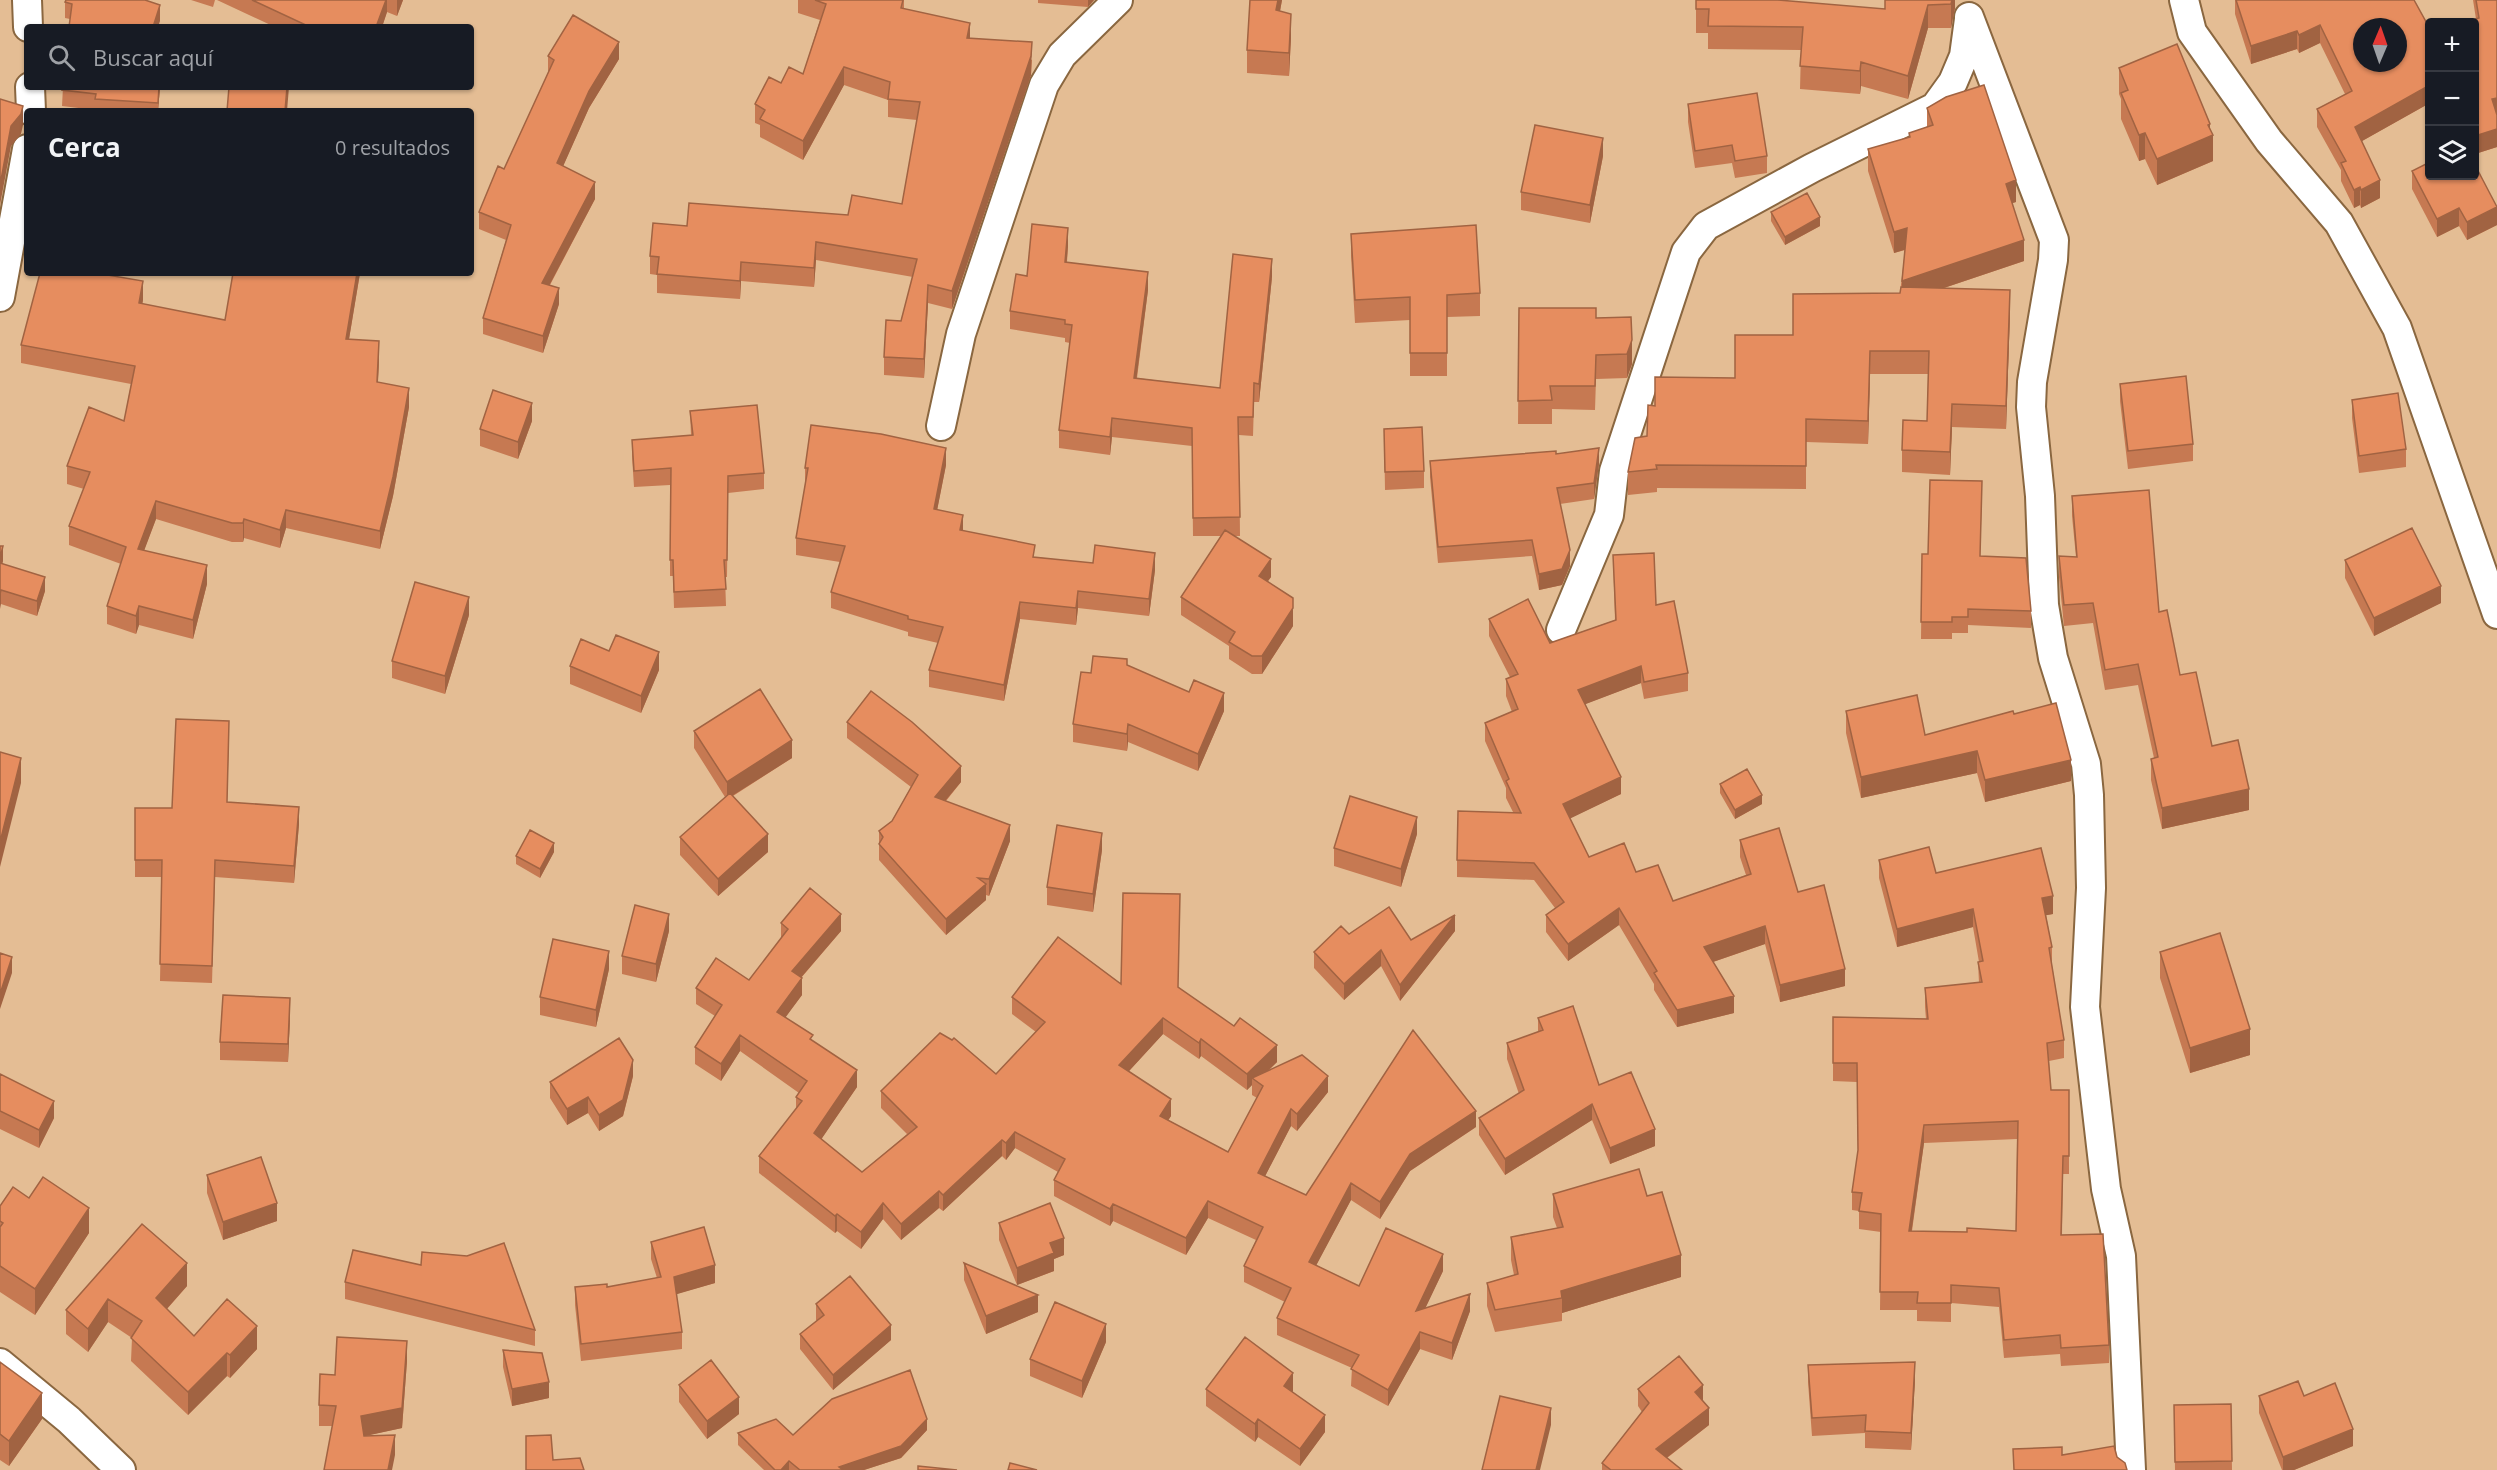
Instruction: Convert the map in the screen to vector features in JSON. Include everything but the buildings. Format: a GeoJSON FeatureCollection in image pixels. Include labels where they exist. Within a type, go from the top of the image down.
{"type":"FeatureCollection","features":[{"type":"Feature","properties":{"kind":"street"},"geometry":{"type":"LineString","coordinates":[[27,0],[28,24]]}},
{"type":"Feature","properties":{"kind":"street"},"geometry":{"type":"LineString","coordinates":[[940,426],[961,334],[1044,85],[1062,55],[1118,0]]}},
{"type":"Feature","properties":{"kind":"street"},"geometry":{"type":"LineString","coordinates":[[2184,0],[2192,32],[2269,141],[2339,223],[2397,328],[2497,614]]}},
{"type":"Feature","properties":{"kind":"street"},"geometry":{"type":"LineString","coordinates":[[1561,630],[1609,516],[1614,471],[1686,252],[1706,226],[1812,168],[1935,107],[1953,82],[1964,56],[1970,9]]}},
{"type":"Feature","properties":{"kind":"street"},"geometry":{"type":"LineString","coordinates":[[1970,9],[2054,240],[2053,260],[2032,382],[2031,407],[2040,496],[2044,605],[2053,658],[2086,764],[2090,795],[2091,888],[2085,1007],[2106,1189],[2121,1256],[2132,1470]]}},
{"type":"Feature","properties":{"kind":"street"},"geometry":{"type":"LineString","coordinates":[[30,90],[31,108]]}},
{"type":"Feature","properties":{"kind":"street"},"geometry":{"type":"LineString","coordinates":[[0,297],[4,259],[24,163]]}},
{"type":"Feature","properties":{"kind":"street"},"geometry":{"type":"LineString","coordinates":[[0,1363],[69,1420],[121,1470]]}}]}
